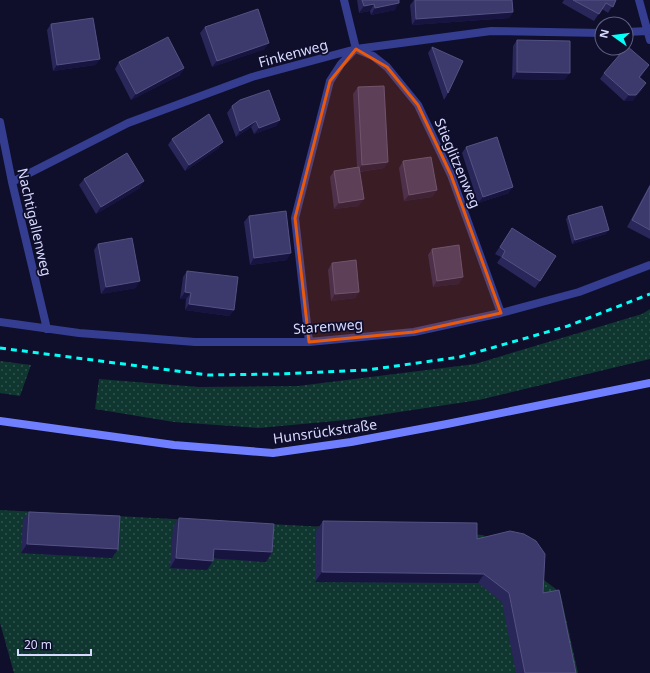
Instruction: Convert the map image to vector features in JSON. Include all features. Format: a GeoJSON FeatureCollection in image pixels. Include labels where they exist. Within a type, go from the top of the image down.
{"type":"FeatureCollection","features":[{"type":"Feature","properties":{"kind":"main road","name":"Hunsrückstraße"},"geometry":{"type":"LineString","coordinates":[[0,420],[174,445],[273,453],[351,442],[650,383]]}},
{"type":"Feature","properties":{"kind":"street"},"geometry":{"type":"LineString","coordinates":[[309,342],[295,218],[330,82],[341,64],[356,49],[344,0]]}},
{"type":"Feature","properties":{"kind":"street"},"geometry":{"type":"LineString","coordinates":[[634,33],[649,36],[639,0]]}},
{"type":"Feature","properties":{"kind":"street","name":"Finkenweg"},"geometry":{"type":"LineString","coordinates":[[12,182],[128,123],[252,77],[356,49],[492,31],[594,33]]}},
{"type":"Feature","properties":{"kind":"street","name":"Stieglitzenweg"},"geometry":{"type":"LineString","coordinates":[[356,49],[373,56],[387,67],[418,105],[451,175],[501,313]]}},
{"type":"Feature","properties":{"kind":"street","name":"Nachtigallenweg"},"geometry":{"type":"LineString","coordinates":[[0,122],[12,182],[47,329]]}},
{"type":"Feature","properties":{"kind":"street","name":"Starenweg"},"geometry":{"type":"LineString","coordinates":[[0,322],[47,329],[195,342],[309,342],[414,332],[501,313],[579,292],[650,265]]}},
{"type":"Feature","properties":{"kind":"highlighted area"},"geometry":{"type":"Polygon","coordinates":[[[356,49],[387,67],[418,105],[451,175],[501,313],[414,332],[309,342],[295,218],[330,81],[356,49]]]}},
{"type":"Feature","properties":{"kind":"green space"},"geometry":{"type":"Polygon","coordinates":[[[650,309],[650,359],[479,400],[346,420],[259,428],[174,422],[95,409],[99,379],[199,387],[298,386],[475,364],[642,314],[650,309]]]}},
{"type":"Feature","properties":{"kind":"green space"},"geometry":{"type":"Polygon","coordinates":[[[0,361],[31,365],[20,396],[0,393],[0,361]]]}},
{"type":"Feature","properties":{"kind":"green space"},"geometry":{"type":"Polygon","coordinates":[[[0,510],[483,535],[560,592],[578,673],[14,673],[0,623],[0,510]]]}},
{"type":"Feature","properties":{"kind":"building"},"geometry":{"type":"Polygon","coordinates":[[[362,0],[399,0],[399,3],[375,8],[374,4],[364,6],[362,0]]]}},
{"type":"Feature","properties":{"kind":"building"},"geometry":{"type":"Polygon","coordinates":[[[415,0],[512,0],[513,12],[416,19],[415,0]]]}},
{"type":"Feature","properties":{"kind":"building"},"geometry":{"type":"Polygon","coordinates":[[[573,0],[616,0],[613,7],[606,3],[599,14],[573,0]]]}},
{"type":"Feature","properties":{"kind":"building"},"geometry":{"type":"Polygon","coordinates":[[[258,9],[269,43],[217,61],[205,27],[258,9]]]}},
{"type":"Feature","properties":{"kind":"building"},"geometry":{"type":"Polygon","coordinates":[[[93,18],[100,59],[57,65],[51,24],[93,18]]]}},
{"type":"Feature","properties":{"kind":"building"},"geometry":{"type":"Polygon","coordinates":[[[168,37],[184,68],[136,94],[119,62],[168,37]]]}},
{"type":"Feature","properties":{"kind":"building"},"geometry":{"type":"Polygon","coordinates":[[[517,40],[570,41],[570,73],[517,72],[517,40]]]}},
{"type":"Feature","properties":{"kind":"building"},"geometry":{"type":"Polygon","coordinates":[[[432,47],[463,61],[448,93],[432,47]]]}},
{"type":"Feature","properties":{"kind":"building"},"geometry":{"type":"Polygon","coordinates":[[[634,52],[649,65],[639,77],[646,83],[636,95],[629,95],[604,73],[618,56],[634,56],[634,52]]]}},
{"type":"Feature","properties":{"kind":"building"},"geometry":{"type":"Polygon","coordinates":[[[384,86],[388,162],[362,165],[358,87],[384,86]]]}},
{"type":"Feature","properties":{"kind":"building"},"geometry":{"type":"Polygon","coordinates":[[[269,90],[280,120],[259,128],[256,121],[240,131],[232,106],[240,100],[269,90]]]}},
{"type":"Feature","properties":{"kind":"building"},"geometry":{"type":"Polygon","coordinates":[[[209,114],[223,142],[189,165],[172,139],[209,114]]]}},
{"type":"Feature","properties":{"kind":"building"},"geometry":{"type":"Polygon","coordinates":[[[497,137],[513,187],[483,197],[466,147],[497,137]]]}},
{"type":"Feature","properties":{"kind":"building"},"geometry":{"type":"Polygon","coordinates":[[[127,153],[144,181],[101,207],[84,179],[127,153]]]}},
{"type":"Feature","properties":{"kind":"building"},"geometry":{"type":"Polygon","coordinates":[[[431,157],[437,190],[409,195],[403,161],[431,157]]]}},
{"type":"Feature","properties":{"kind":"building"},"geometry":{"type":"Polygon","coordinates":[[[359,167],[364,199],[339,203],[334,171],[359,167]]]}},
{"type":"Feature","properties":{"kind":"building"},"geometry":{"type":"Polygon","coordinates":[[[650,186],[650,230],[632,220],[650,186]]]}},
{"type":"Feature","properties":{"kind":"building"},"geometry":{"type":"Polygon","coordinates":[[[602,206],[609,230],[575,240],[568,216],[602,206]]]}},
{"type":"Feature","properties":{"kind":"building"},"geometry":{"type":"Polygon","coordinates":[[[286,211],[291,253],[254,258],[249,216],[286,211]]]}},
{"type":"Feature","properties":{"kind":"building"},"geometry":{"type":"Polygon","coordinates":[[[512,228],[556,256],[540,281],[502,257],[505,251],[500,247],[512,228]]]}},
{"type":"Feature","properties":{"kind":"building"},"geometry":{"type":"Polygon","coordinates":[[[132,238],[140,281],[106,287],[98,244],[132,238]]]}},
{"type":"Feature","properties":{"kind":"building"},"geometry":{"type":"Polygon","coordinates":[[[459,245],[463,277],[437,281],[432,249],[459,245]]]}},
{"type":"Feature","properties":{"kind":"building"},"geometry":{"type":"Polygon","coordinates":[[[356,260],[359,292],[335,294],[332,263],[356,260]]]}},
{"type":"Feature","properties":{"kind":"building"},"geometry":{"type":"Polygon","coordinates":[[[187,271],[238,277],[234,310],[189,304],[191,293],[185,292],[187,271]]]}},
{"type":"Feature","properties":{"kind":"building"},"geometry":{"type":"Polygon","coordinates":[[[29,512],[120,516],[118,549],[27,544],[29,512]]]}},
{"type":"Feature","properties":{"kind":"building"},"geometry":{"type":"Polygon","coordinates":[[[179,518],[274,524],[272,552],[214,549],[213,561],[176,558],[179,518]]]}},
{"type":"Feature","properties":{"kind":"building"},"geometry":{"type":"Polygon","coordinates":[[[323,521],[477,523],[477,539],[510,531],[524,534],[536,541],[545,554],[543,593],[559,590],[576,673],[525,673],[509,593],[484,574],[322,572],[323,521]]]}},
{"type":"Feature","properties":{"kind":"railway"},"geometry":{"type":"LineString","coordinates":[[0,348],[208,375],[278,374],[367,370],[460,357],[568,326],[650,294]]}}]}
